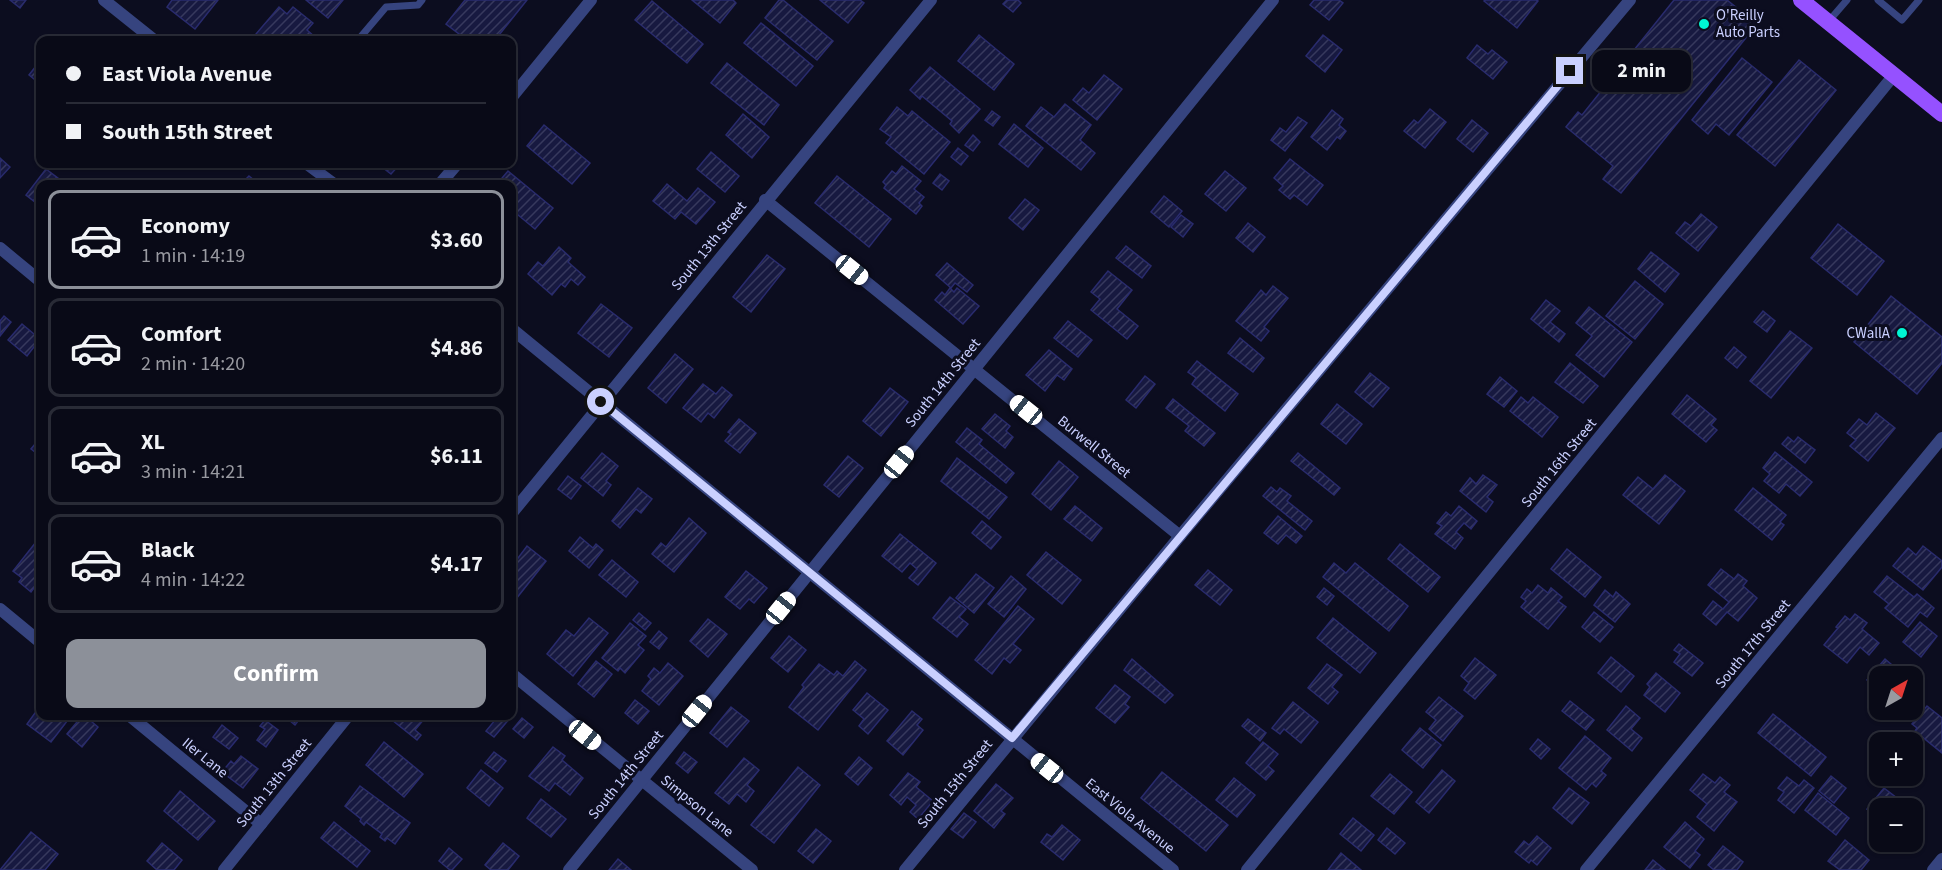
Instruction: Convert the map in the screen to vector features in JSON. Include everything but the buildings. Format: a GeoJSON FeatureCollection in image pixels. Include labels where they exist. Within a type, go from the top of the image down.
{"type":"FeatureCollection","features":[{"type":"Feature","properties":{"kind":"main road"},"geometry":{"type":"LineString","coordinates":[[1801,0],[1942,114]]}},
{"type":"Feature","properties":{"kind":"street"},"geometry":{"type":"LineString","coordinates":[[104,0],[149,36]]}},
{"type":"Feature","properties":{"kind":"street"},"geometry":{"type":"LineString","coordinates":[[516,92],[591,0]]}},
{"type":"Feature","properties":{"kind":"street","name":"South 13th Street"},"geometry":{"type":"LineString","coordinates":[[516,508],[765,200],[931,0]]}},
{"type":"Feature","properties":{"kind":"street","name":"South 14th Street"},"geometry":{"type":"LineString","coordinates":[[569,870],[1273,0]]}},
{"type":"Feature","properties":{"kind":"street","name":"South 15th Street"},"geometry":{"type":"LineString","coordinates":[[905,870],[1180,536],[1630,0]]}},
{"type":"Feature","properties":{"kind":"street","name":"South 16th Street"},"geometry":{"type":"LineString","coordinates":[[1247,870],[1894,75]]}},
{"type":"Feature","properties":{"kind":"street"},"geometry":{"type":"LineString","coordinates":[[313,168],[329,180]]}},
{"type":"Feature","properties":{"kind":"street"},"geometry":{"type":"LineString","coordinates":[[443,180],[454,168]]}},
{"type":"Feature","properties":{"kind":"street","name":"Burwell Street"},"geometry":{"type":"LineString","coordinates":[[765,200],[1180,536]]}},
{"type":"Feature","properties":{"kind":"street"},"geometry":{"type":"LineString","coordinates":[[0,248],[36,278]]}},
{"type":"Feature","properties":{"kind":"street","name":"East Viola Avenue"},"geometry":{"type":"LineString","coordinates":[[516,332],[1173,870]]}},
{"type":"Feature","properties":{"kind":"street","name":"South 17th Street"},"geometry":{"type":"LineString","coordinates":[[1586,870],[1942,438]]}},
{"type":"Feature","properties":{"kind":"street"},"geometry":{"type":"LineString","coordinates":[[0,609],[36,639]]}},
{"type":"Feature","properties":{"kind":"street","name":"Simpson Lane"},"geometry":{"type":"LineString","coordinates":[[516,677],[752,870]]}},
{"type":"Feature","properties":{"kind":"street","name":"Iler Lane"},"geometry":{"type":"LineString","coordinates":[[135,720],[261,824]]}},
{"type":"Feature","properties":{"kind":"street","name":"South 13th Street"},"geometry":{"type":"LineString","coordinates":[[224,870],[345,720]]}},
{"type":"Feature","properties":{"kind":"street"},"geometry":{"type":"LineString","coordinates":[[1933,870],[1942,859]]}},
{"type":"Feature","properties":{"kind":"lane"},"geometry":{"type":"LineString","coordinates":[[363,36],[386,7],[418,5],[422,0]]}},
{"type":"Feature","properties":{"kind":"lane"},"geometry":{"type":"LineString","coordinates":[[1828,22],[1847,0]]}},
{"type":"Feature","properties":{"kind":"lane"},"geometry":{"type":"LineString","coordinates":[[1878,0],[1902,20],[1918,0]]}},
{"type":"Feature","properties":{"kind":"place","name":"O'Reilly Auto Parts"},"geometry":{"type":"Point","coordinates":[1704,24]}},
{"type":"Feature","properties":{"kind":"place","name":"CWallA"},"geometry":{"type":"Point","coordinates":[1902,333]}},
{"type":"Feature","properties":{"kind":"route"},"geometry":{"type":"LineString","coordinates":[[601,402],[1012,738],[1570,71]]}}]}
